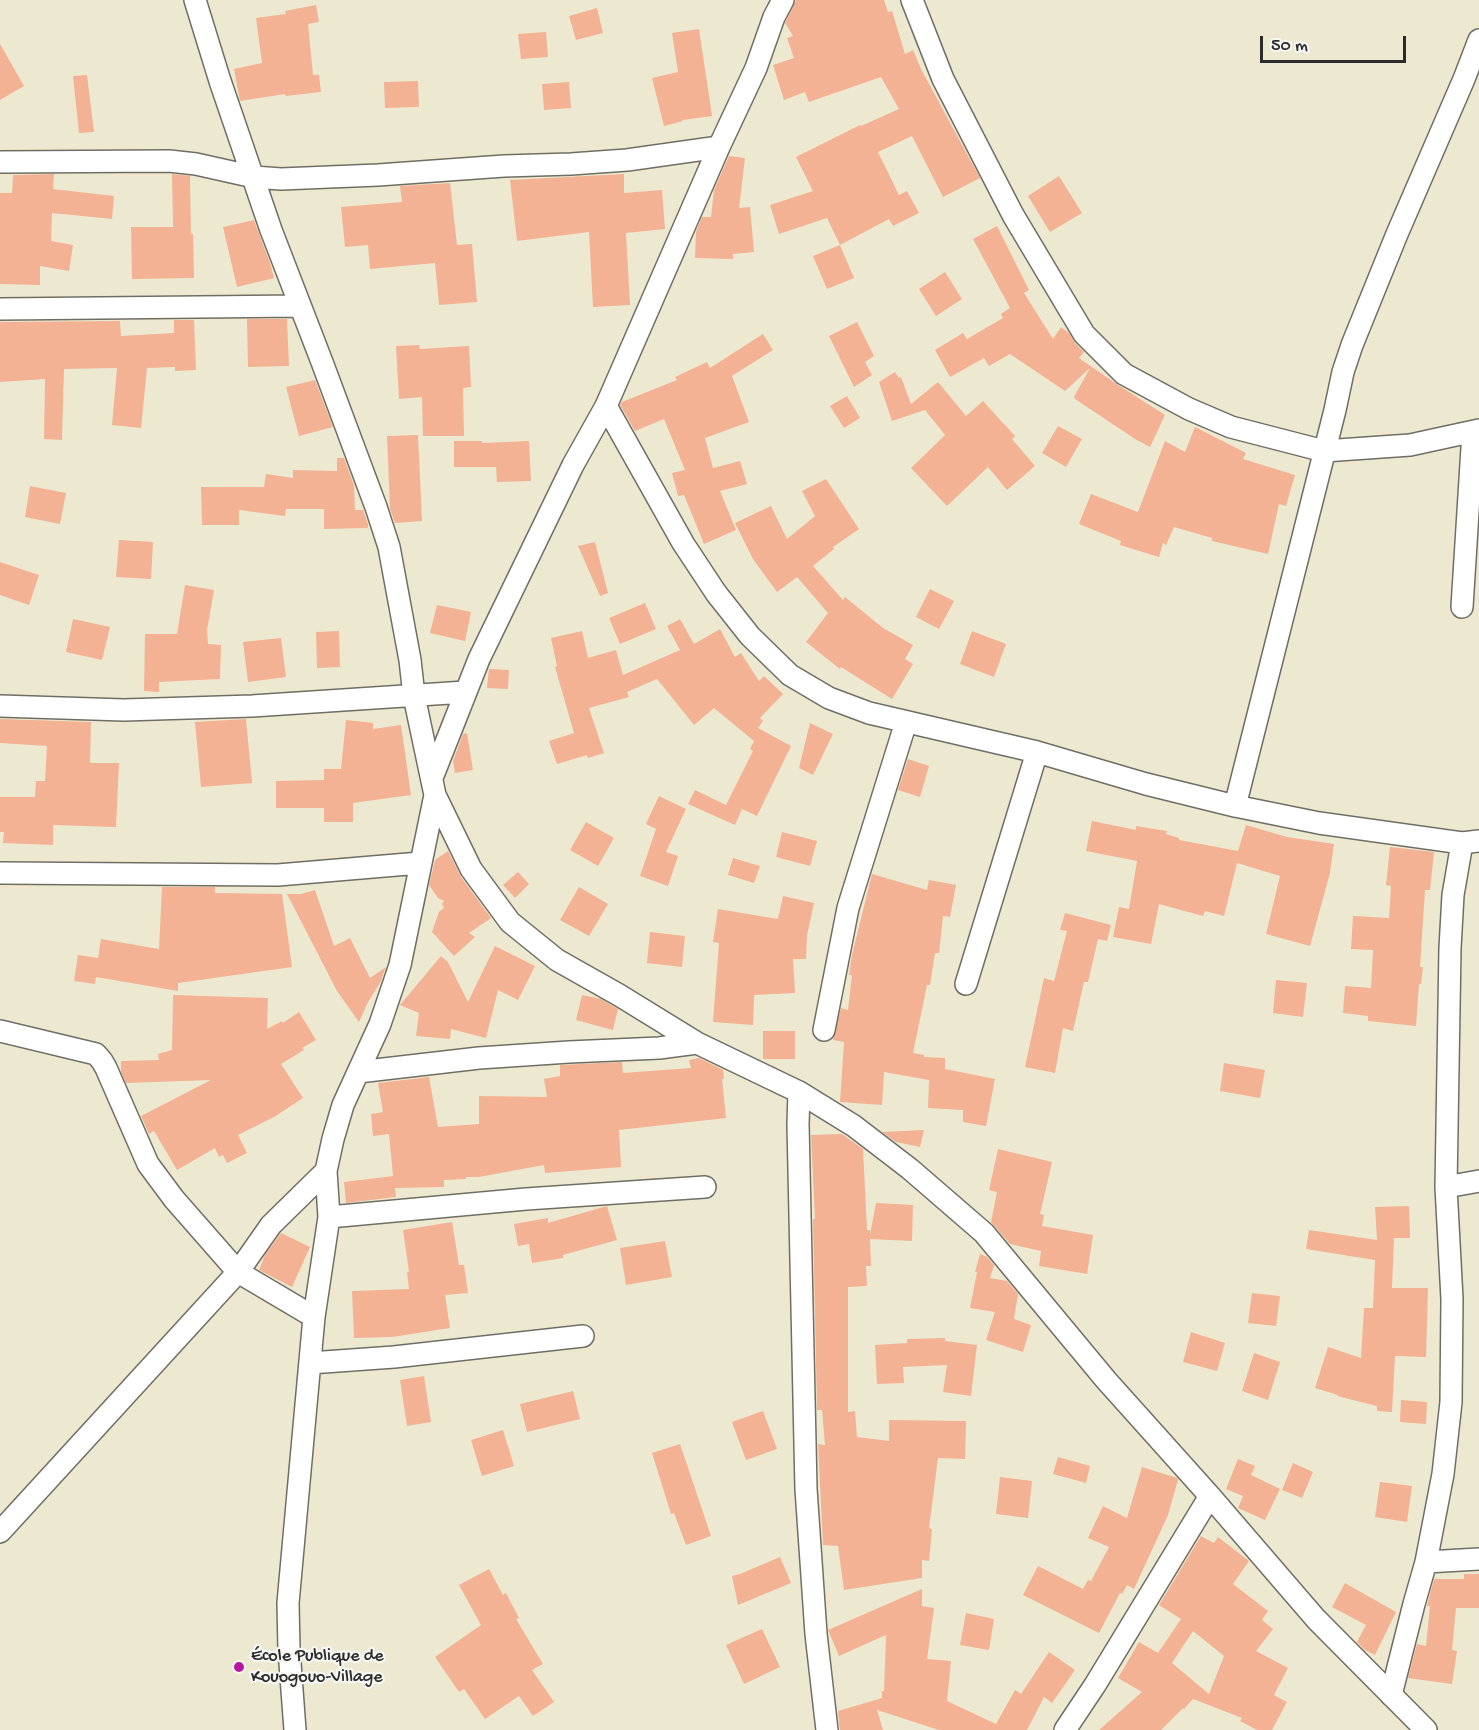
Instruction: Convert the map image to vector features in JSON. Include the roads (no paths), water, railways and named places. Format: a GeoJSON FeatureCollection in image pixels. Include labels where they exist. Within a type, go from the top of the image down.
{"type":"FeatureCollection","features":[{"type":"Feature","properties":{"kind":"street"},"geometry":{"type":"LineString","coordinates":[[195,0],[271,230],[389,547],[410,660],[414,696],[433,786],[471,869],[510,922],[557,960],[697,1043],[799,1092],[854,1126],[910,1168],[984,1233],[1106,1380],[1316,1619],[1426,1730]]}},
{"type":"Feature","properties":{"kind":"street"},"geometry":{"type":"LineString","coordinates":[[295,1730],[288,1603],[314,1317],[329,1217],[326,1171],[333,1139],[343,1105],[380,1023],[400,965],[414,899],[433,786],[465,692],[568,476],[606,406],[719,147],[756,69],[774,17],[783,0]]}},
{"type":"Feature","properties":{"kind":"street"},"geometry":{"type":"LineString","coordinates":[[912,0],[943,80],[1013,215],[1084,334],[1124,374],[1189,409],[1232,427],[1324,451],[1410,445],[1476,431],[1462,607]]}},
{"type":"Feature","properties":{"kind":"street"},"geometry":{"type":"LineString","coordinates":[[1235,806],[1352,345],[1479,40]]}},
{"type":"Feature","properties":{"kind":"street"},"geometry":{"type":"LineString","coordinates":[[0,162],[169,161],[196,164],[254,177],[281,179],[627,160],[719,147]]}},
{"type":"Feature","properties":{"kind":"street"},"geometry":{"type":"LineString","coordinates":[[0,309],[299,306]]}},
{"type":"Feature","properties":{"kind":"street"},"geometry":{"type":"LineString","coordinates":[[606,406],[683,543],[716,593],[750,636],[790,675],[829,698],[869,713],[1037,752],[1146,784],[1235,806],[1319,823],[1470,842],[1453,895],[1450,948],[1446,1187],[1452,1299],[1450,1402],[1443,1474],[1426,1562],[1391,1695]]}},
{"type":"Feature","properties":{"kind":"street"},"geometry":{"type":"LineString","coordinates":[[0,706],[124,710],[252,706],[465,692]]}},
{"type":"Feature","properties":{"kind":"street"},"geometry":{"type":"LineString","coordinates":[[824,1030],[848,908],[906,722]]}},
{"type":"Feature","properties":{"kind":"street"},"geometry":{"type":"LineString","coordinates":[[966,984],[1037,752]]}},
{"type":"Feature","properties":{"kind":"street"},"geometry":{"type":"LineString","coordinates":[[0,873],[278,875],[420,863]]}},
{"type":"Feature","properties":{"kind":"street"},"geometry":{"type":"LineString","coordinates":[[0,1031],[96,1054],[102,1061],[148,1164],[174,1199],[238,1272],[314,1317]]}},
{"type":"Feature","properties":{"kind":"street"},"geometry":{"type":"LineString","coordinates":[[358,1072],[479,1058],[659,1048],[697,1043]]}},
{"type":"Feature","properties":{"kind":"street"},"geometry":{"type":"LineString","coordinates":[[799,1092],[805,1477],[816,1634],[827,1730]]}},
{"type":"Feature","properties":{"kind":"street"},"geometry":{"type":"LineString","coordinates":[[0,1532],[238,1272],[271,1225],[326,1171]]}},
{"type":"Feature","properties":{"kind":"street"},"geometry":{"type":"LineString","coordinates":[[1446,1187],[1479,1182]]}},
{"type":"Feature","properties":{"kind":"street"},"geometry":{"type":"LineString","coordinates":[[329,1217],[526,1199],[705,1187]]}},
{"type":"Feature","properties":{"kind":"street"},"geometry":{"type":"LineString","coordinates":[[310,1363],[394,1357],[583,1336]]}},
{"type":"Feature","properties":{"kind":"street"},"geometry":{"type":"LineString","coordinates":[[1065,1730],[1210,1496]]}},
{"type":"Feature","properties":{"kind":"street"},"geometry":{"type":"LineString","coordinates":[[1426,1562],[1479,1559]]}},
{"type":"Feature","properties":{"kind":"place","name":"École Publique de Kouogouo-Village"},"geometry":{"type":"Point","coordinates":[239,1667]}}]}
